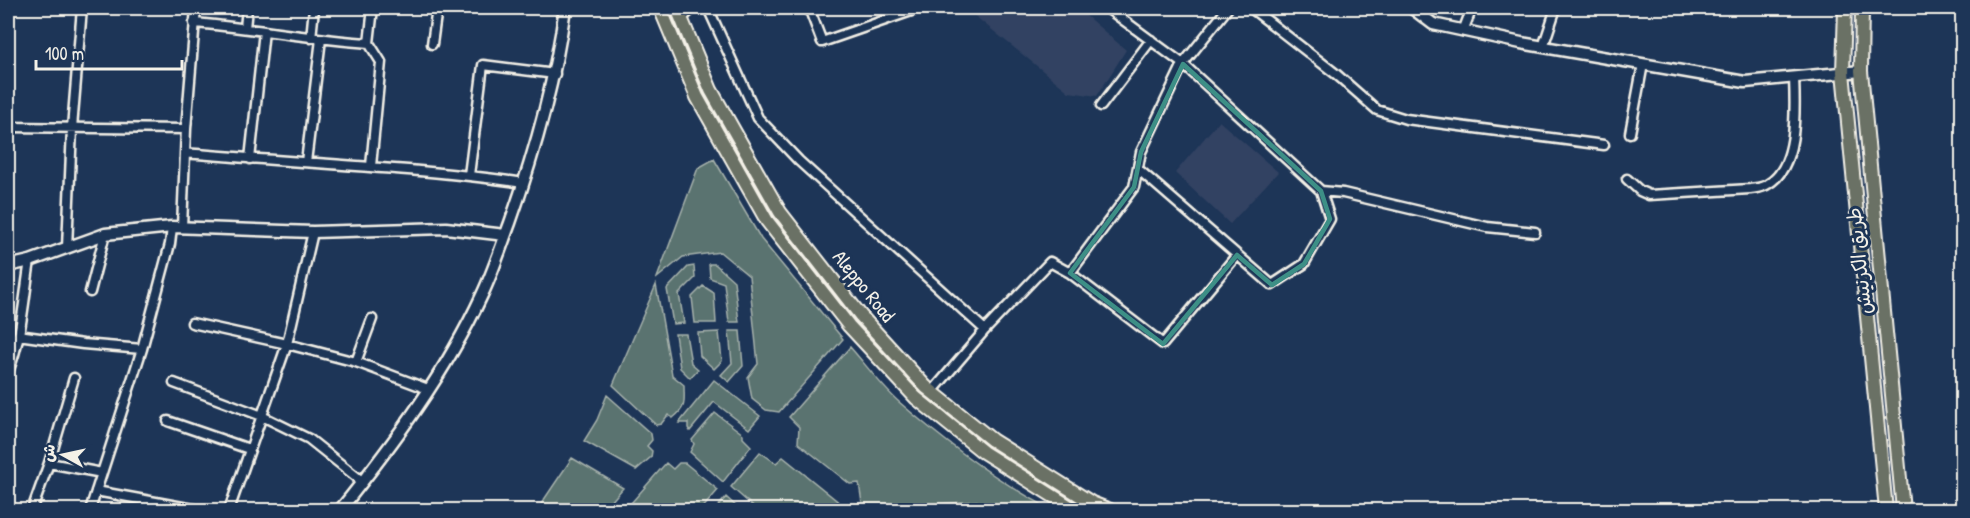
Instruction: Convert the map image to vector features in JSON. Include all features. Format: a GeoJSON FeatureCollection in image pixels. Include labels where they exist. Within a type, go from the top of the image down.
{"type":"FeatureCollection","features":[{"type":"Feature","properties":{"kind":"main road","name":"Aleppo Road"},"geometry":{"type":"LineString","coordinates":[[660,8],[697,97],[767,221],[849,326],[924,405],[983,452],[1075,510]]}},
{"type":"Feature","properties":{"kind":"main road","name":"طريق الكرنيش"},"geometry":{"type":"LineString","coordinates":[[1845,8],[1844,72],[1886,510]]}},
{"type":"Feature","properties":{"kind":"main road","name":"طريق الكرنيش"},"geometry":{"type":"LineString","coordinates":[[1862,8],[1860,71],[1903,510]]}},
{"type":"Feature","properties":{"kind":"main road","name":"Aleppo Road"},"geometry":{"type":"LineString","coordinates":[[679,13],[711,90],[780,212],[861,316],[932,392],[992,440],[1092,503],[1110,510]]}},
{"type":"Feature","properties":{"kind":"street"},"geometry":{"type":"LineString","coordinates":[[67,248],[72,128],[82,8]]}},
{"type":"Feature","properties":{"kind":"street"},"geometry":{"type":"LineString","coordinates":[[90,510],[142,349],[170,244],[177,227],[196,8]]}},
{"type":"Feature","properties":{"kind":"street"},"geometry":{"type":"LineString","coordinates":[[245,28],[247,8]]}},
{"type":"Feature","properties":{"kind":"street"},"geometry":{"type":"LineString","coordinates":[[310,38],[314,8]]}},
{"type":"Feature","properties":{"kind":"street"},"geometry":{"type":"LineString","coordinates":[[371,166],[381,62],[369,44],[372,8]]}},
{"type":"Feature","properties":{"kind":"street"},"geometry":{"type":"LineString","coordinates":[[432,44],[437,8]]}},
{"type":"Feature","properties":{"kind":"street"},"geometry":{"type":"LineString","coordinates":[[340,510],[387,452],[447,360],[483,294],[535,150],[555,74],[565,8]]}},
{"type":"Feature","properties":{"kind":"street"},"geometry":{"type":"LineString","coordinates":[[679,13],[693,8]]}},
{"type":"Feature","properties":{"kind":"street"},"geometry":{"type":"LineString","coordinates":[[708,8],[758,118],[799,162],[985,330]]}},
{"type":"Feature","properties":{"kind":"street"},"geometry":{"type":"LineString","coordinates":[[809,8],[822,42],[920,8]]}},
{"type":"Feature","properties":{"kind":"street"},"geometry":{"type":"LineString","coordinates":[[1107,8],[1184,64],[1321,191],[1330,219],[1304,264],[1272,285],[1138,169]]}},
{"type":"Feature","properties":{"kind":"street"},"geometry":{"type":"LineString","coordinates":[[1070,273],[1134,188],[1141,152],[1184,64],[1228,8]]}},
{"type":"Feature","properties":{"kind":"street"},"geometry":{"type":"LineString","coordinates":[[1251,8],[1336,74],[1377,110],[1406,119],[1604,146]]}},
{"type":"Feature","properties":{"kind":"street"},"geometry":{"type":"LineString","coordinates":[[1412,8],[1433,24],[1462,31],[1745,82],[1860,71]]}},
{"type":"Feature","properties":{"kind":"street"},"geometry":{"type":"LineString","coordinates":[[1462,31],[1472,8]]}},
{"type":"Feature","properties":{"kind":"street"},"geometry":{"type":"LineString","coordinates":[[1543,47],[1556,8]]}},
{"type":"Feature","properties":{"kind":"street"},"geometry":{"type":"LineString","coordinates":[[194,23],[369,44]]}},
{"type":"Feature","properties":{"kind":"street"},"geometry":{"type":"LineString","coordinates":[[250,159],[264,31]]}},
{"type":"Feature","properties":{"kind":"street"},"geometry":{"type":"LineString","coordinates":[[306,162],[321,39]]}},
{"type":"Feature","properties":{"kind":"street"},"geometry":{"type":"LineString","coordinates":[[1101,106],[1151,40]]}},
{"type":"Feature","properties":{"kind":"street"},"geometry":{"type":"LineString","coordinates":[[1630,133],[1643,64]]}},
{"type":"Feature","properties":{"kind":"street"},"geometry":{"type":"LineString","coordinates":[[469,175],[483,65],[555,74]]}},
{"type":"Feature","properties":{"kind":"street"},"geometry":{"type":"LineString","coordinates":[[1627,179],[1648,195],[1766,186],[1775,180],[1783,168],[1791,145],[1794,125],[1794,77]]}},
{"type":"Feature","properties":{"kind":"street"},"geometry":{"type":"LineString","coordinates":[[8,127],[186,129]]}},
{"type":"Feature","properties":{"kind":"street"},"geometry":{"type":"LineString","coordinates":[[185,153],[371,166],[469,175],[524,183]]}},
{"type":"Feature","properties":{"kind":"street"},"geometry":{"type":"LineString","coordinates":[[1321,191],[1487,227],[1535,232]]}},
{"type":"Feature","properties":{"kind":"street"},"geometry":{"type":"LineString","coordinates":[[8,266],[30,261],[105,234],[177,227],[313,232],[446,228],[505,235]]}},
{"type":"Feature","properties":{"kind":"street"},"geometry":{"type":"LineString","coordinates":[[229,510],[287,344],[313,232]]}},
{"type":"Feature","properties":{"kind":"street"},"geometry":{"type":"LineString","coordinates":[[90,292],[105,234]]}},
{"type":"Feature","properties":{"kind":"street"},"geometry":{"type":"LineString","coordinates":[[932,392],[985,330],[1050,262],[1070,273],[1163,344],[1237,255]]}},
{"type":"Feature","properties":{"kind":"street"},"geometry":{"type":"LineString","coordinates":[[8,372],[18,335],[30,261]]}},
{"type":"Feature","properties":{"kind":"street"},"geometry":{"type":"LineString","coordinates":[[356,362],[372,319]]}},
{"type":"Feature","properties":{"kind":"street"},"geometry":{"type":"LineString","coordinates":[[192,323],[356,362],[428,389]]}},
{"type":"Feature","properties":{"kind":"street"},"geometry":{"type":"LineString","coordinates":[[18,335],[142,349]]}},
{"type":"Feature","properties":{"kind":"street"},"geometry":{"type":"LineString","coordinates":[[32,510],[49,463],[74,378]]}},
{"type":"Feature","properties":{"kind":"street"},"geometry":{"type":"LineString","coordinates":[[174,383],[262,416],[309,439],[363,482]]}},
{"type":"Feature","properties":{"kind":"street"},"geometry":{"type":"LineString","coordinates":[[168,422],[249,449]]}},
{"type":"Feature","properties":{"kind":"street"},"geometry":{"type":"LineString","coordinates":[[49,463],[102,473]]}},
{"type":"Feature","properties":{"kind":"street"},"geometry":{"type":"LineString","coordinates":[[96,491],[199,510]]}},
{"type":"Feature","properties":{"kind":"highlighted area"},"geometry":{"type":"Polygon","coordinates":[[[1183,64],[1321,191],[1330,219],[1304,264],[1272,285],[1237,255],[1163,344],[1070,273],[1134,187],[1141,152],[1183,64]]]}},
{"type":"Feature","properties":{"kind":"shaded area"},"geometry":{"type":"Polygon","coordinates":[[[965,8],[1077,8],[1126,50],[1097,96],[1069,92],[965,8]]]}},
{"type":"Feature","properties":{"kind":"shaded area"},"geometry":{"type":"Polygon","coordinates":[[[1219,121],[1278,172],[1230,224],[1175,173],[1219,121]]]}},
{"type":"Feature","properties":{"kind":"green space"},"geometry":{"type":"Polygon","coordinates":[[[664,8],[667,8],[710,106],[744,169],[782,229],[827,287],[909,379],[954,421],[1022,469],[1095,510],[1089,510],[1027,475],[966,434],[928,403],[854,324],[767,213],[700,93],[664,8]]]}},
{"type":"Feature","properties":{"kind":"green space"},"geometry":{"type":"Polygon","coordinates":[[[714,159],[761,239],[843,339],[779,412],[766,410],[752,399],[748,377],[758,364],[749,276],[720,252],[683,257],[657,278],[698,168],[714,159]]]}},
{"type":"Feature","properties":{"kind":"green space"},"geometry":{"type":"Polygon","coordinates":[[[709,264],[715,264],[734,281],[739,322],[729,322],[724,283],[710,278],[709,264]]]}},
{"type":"Feature","properties":{"kind":"green space"},"geometry":{"type":"Polygon","coordinates":[[[694,266],[695,278],[679,294],[684,323],[673,324],[667,289],[688,267],[694,266]]]}},
{"type":"Feature","properties":{"kind":"green space"},"geometry":{"type":"Polygon","coordinates":[[[656,285],[672,375],[684,385],[684,404],[673,418],[668,415],[661,424],[656,425],[613,385],[656,285]]]}},
{"type":"Feature","properties":{"kind":"green space"},"geometry":{"type":"Polygon","coordinates":[[[703,286],[714,293],[716,323],[695,323],[692,297],[703,286]]]}},
{"type":"Feature","properties":{"kind":"green space"},"geometry":{"type":"Polygon","coordinates":[[[729,331],[740,331],[743,366],[729,382],[721,375],[732,363],[729,331]]]}},
{"type":"Feature","properties":{"kind":"green space"},"geometry":{"type":"Polygon","coordinates":[[[719,332],[722,361],[714,369],[700,356],[698,333],[719,332]]]}},
{"type":"Feature","properties":{"kind":"green space"},"geometry":{"type":"Polygon","coordinates":[[[675,334],[686,334],[691,363],[698,369],[690,378],[680,368],[675,334]]]}},
{"type":"Feature","properties":{"kind":"green space"},"geometry":{"type":"Polygon","coordinates":[[[850,347],[892,396],[935,432],[990,473],[1050,509],[982,510],[977,501],[863,510],[859,483],[850,484],[798,443],[799,427],[789,417],[850,347]]]}},
{"type":"Feature","properties":{"kind":"green space"},"geometry":{"type":"Polygon","coordinates":[[[714,380],[760,416],[749,429],[714,402],[690,431],[688,423],[679,423],[714,380]]]}},
{"type":"Feature","properties":{"kind":"green space"},"geometry":{"type":"Polygon","coordinates":[[[607,395],[651,434],[652,440],[647,446],[652,451],[651,457],[636,470],[584,441],[597,420],[607,395]]]}},
{"type":"Feature","properties":{"kind":"green space"},"geometry":{"type":"Polygon","coordinates":[[[715,413],[743,434],[743,438],[751,446],[723,482],[690,452],[694,444],[692,440],[715,413]]]}},
{"type":"Feature","properties":{"kind":"green space"},"geometry":{"type":"Polygon","coordinates":[[[760,452],[776,463],[783,457],[841,504],[842,510],[757,510],[731,487],[760,452]]]}},
{"type":"Feature","properties":{"kind":"green space"},"geometry":{"type":"Polygon","coordinates":[[[572,458],[623,488],[604,510],[537,510],[572,458]]]}},
{"type":"Feature","properties":{"kind":"green space"},"geometry":{"type":"Polygon","coordinates":[[[666,463],[673,469],[679,463],[685,463],[718,490],[701,510],[625,510],[666,463]]]}},
{"type":"Feature","properties":{"kind":"green space"},"geometry":{"type":"Polygon","coordinates":[[[726,497],[740,510],[715,510],[726,497]]]}}]}
